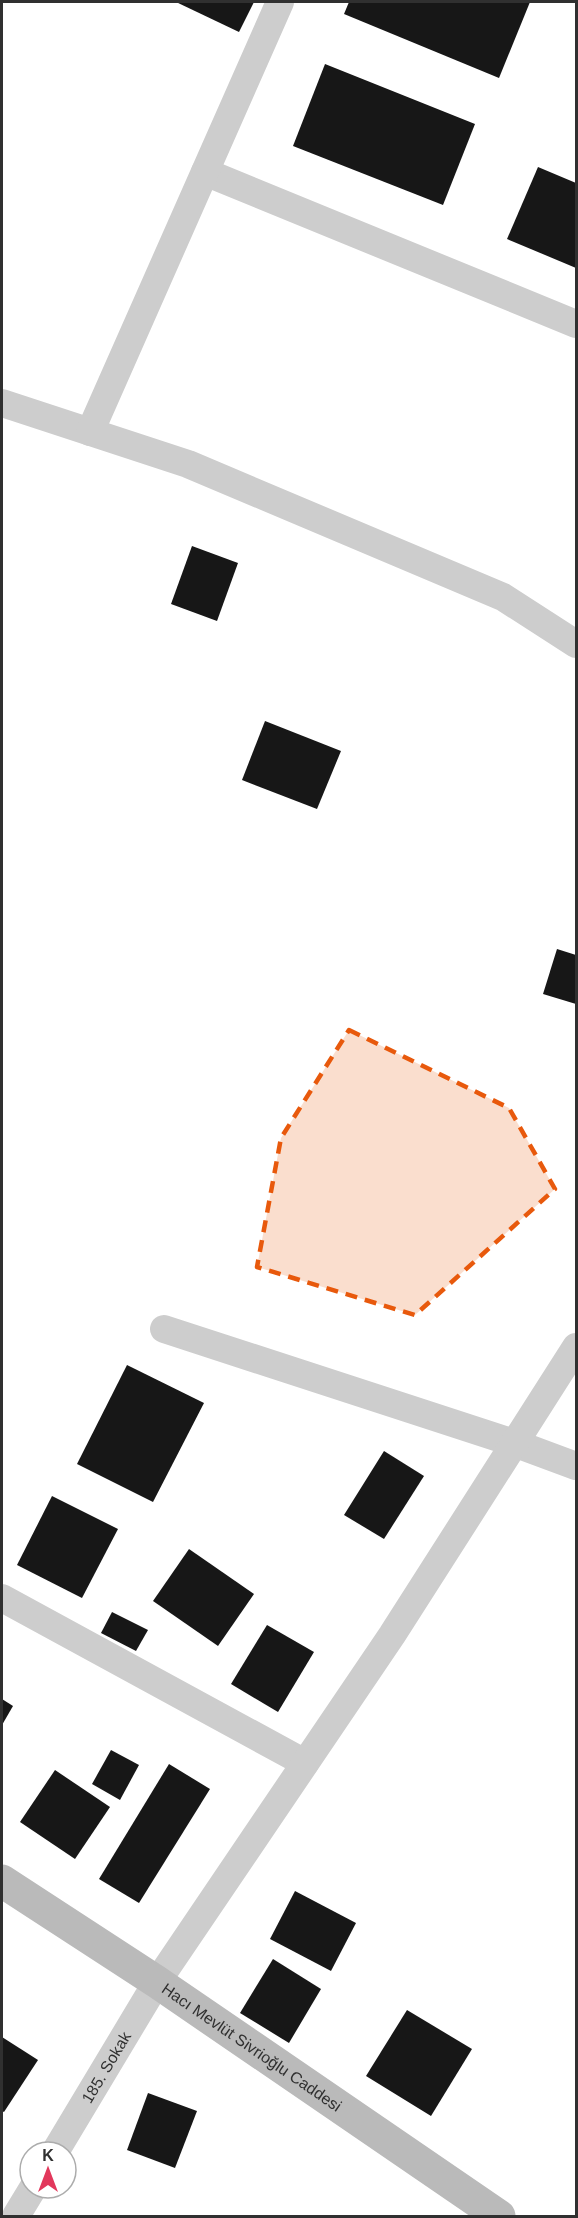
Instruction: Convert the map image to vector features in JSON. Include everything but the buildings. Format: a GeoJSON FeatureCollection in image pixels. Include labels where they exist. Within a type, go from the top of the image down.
{"type":"FeatureCollection","features":[{"type":"Feature","properties":{"kind":"street"},"geometry":{"type":"LineString","coordinates":[[90,432],[280,2]]}},
{"type":"Feature","properties":{"kind":"street"},"geometry":{"type":"LineString","coordinates":[[204,172],[576,324]]}},
{"type":"Feature","properties":{"kind":"street"},"geometry":{"type":"LineString","coordinates":[[2,403],[188,464],[503,597],[576,644]]}},
{"type":"Feature","properties":{"kind":"street"},"geometry":{"type":"LineString","coordinates":[[165,1329],[514,1443],[576,1466]]}},
{"type":"Feature","properties":{"kind":"street","name":"185. Sokak"},"geometry":{"type":"LineString","coordinates":[[62,2140],[157,1982],[392,1635],[576,1347]]}},
{"type":"Feature","properties":{"kind":"street"},"geometry":{"type":"LineString","coordinates":[[2,1598],[305,1763]]}},
{"type":"Feature","properties":{"kind":"street","name":"Hacı Mevlüt Sivrioğlu Caddesi"},"geometry":{"type":"LineString","coordinates":[[2,1881],[157,1982],[488,2213]]}},
{"type":"Feature","properties":{"kind":"street"},"geometry":{"type":"LineString","coordinates":[[16,2217],[26,2200]]}},
{"type":"Feature","properties":{"kind":"highlighted area"},"geometry":{"type":"Polygon","coordinates":[[[349,1030],[509,1108],[555,1189],[415,1315],[257,1267],[281,1138],[349,1030]]]}}]}
